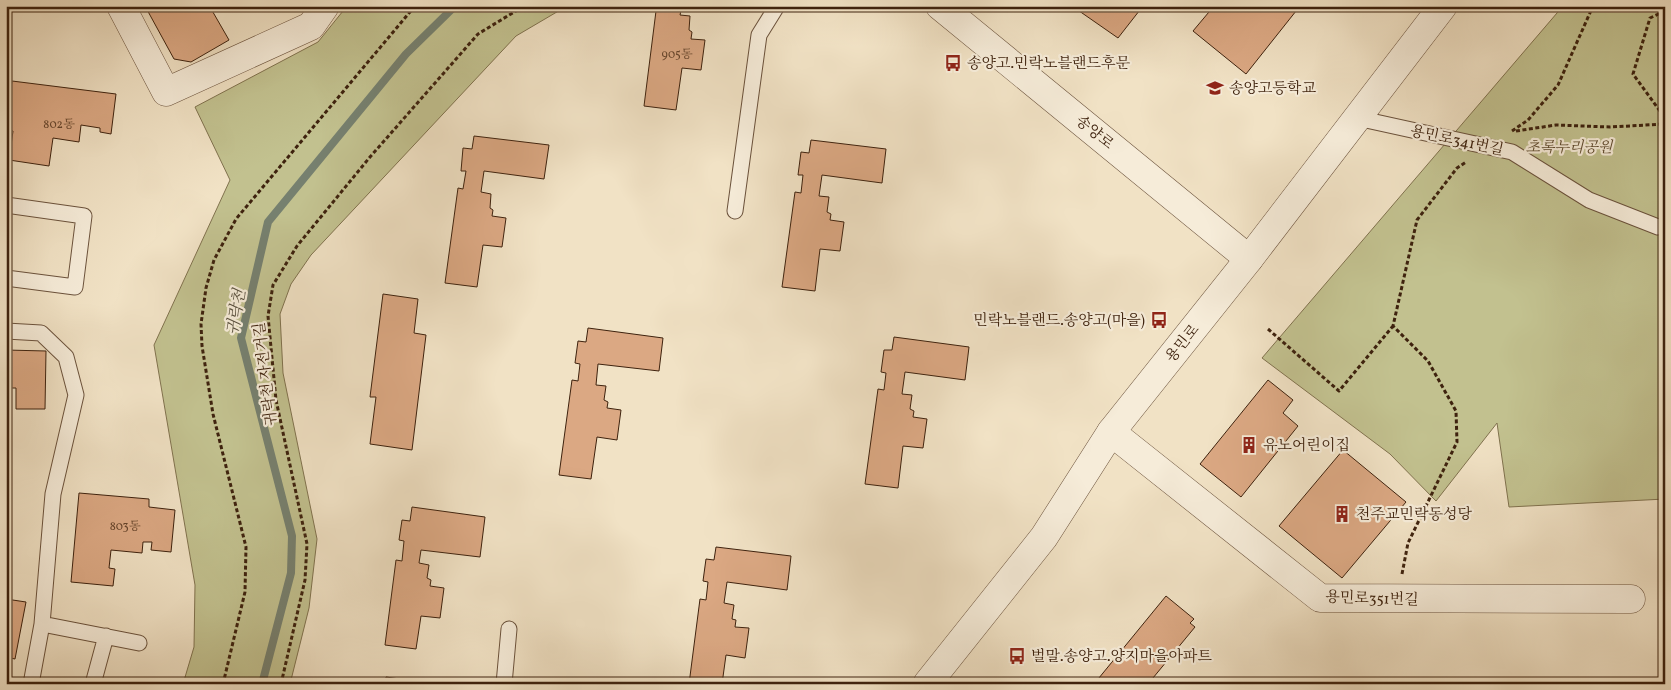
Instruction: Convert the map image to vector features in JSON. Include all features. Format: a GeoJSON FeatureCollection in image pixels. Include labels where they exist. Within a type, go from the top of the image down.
{"type":"FeatureCollection","features":[{"type":"Feature","properties":{"kind":"street"},"geometry":{"type":"LineString","coordinates":[[121,6],[166,92],[310,26],[325,6]]}},
{"type":"Feature","properties":{"kind":"street","name":"송양로"},"geometry":{"type":"LineString","coordinates":[[940,6],[1249,259]]}},
{"type":"Feature","properties":{"kind":"street","name":"용민로"},"geometry":{"type":"LineString","coordinates":[[927,684],[1044,537],[1111,432],[1249,259],[1443,6]]}},
{"type":"Feature","properties":{"kind":"street","name":"용민로351번길"},"geometry":{"type":"LineString","coordinates":[[1111,432],[1320,598],[1397,600],[1631,599]]}},
{"type":"Feature","properties":{"kind":"lane"},"geometry":{"type":"LineString","coordinates":[[735,211],[759,35],[777,6]]}},
{"type":"Feature","properties":{"kind":"lane","name":"용민로341번길"},"geometry":{"type":"LineString","coordinates":[[1357,118],[1512,152],[1589,200],[1658,227]]}},
{"type":"Feature","properties":{"kind":"lane"},"geometry":{"type":"LineString","coordinates":[[6,205],[84,216],[75,287],[6,278]]}},
{"type":"Feature","properties":{"kind":"lane"},"geometry":{"type":"LineString","coordinates":[[6,331],[41,333],[66,357],[76,395],[53,494],[42,624],[31,684]]}},
{"type":"Feature","properties":{"kind":"lane"},"geometry":{"type":"LineString","coordinates":[[42,624],[139,643]]}},
{"type":"Feature","properties":{"kind":"lane"},"geometry":{"type":"LineString","coordinates":[[504,684],[509,629]]}},
{"type":"Feature","properties":{"kind":"lane"},"geometry":{"type":"LineString","coordinates":[[92,684],[106,636]]}},
{"type":"Feature","properties":{"kind":"path"},"geometry":{"type":"LineString","coordinates":[[223,684],[245,592],[246,547],[213,414],[203,356],[201,324],[206,288],[214,260],[236,218],[415,6]]}},
{"type":"Feature","properties":{"kind":"path","name":"귀락천 자전거길"},"geometry":{"type":"LineString","coordinates":[[281,684],[305,580],[307,544],[276,400],[268,316],[273,285],[297,246],[370,157],[478,34],[524,6]]}},
{"type":"Feature","properties":{"kind":"path"},"geometry":{"type":"LineString","coordinates":[[1268,329],[1339,391],[1393,326],[1417,220],[1457,168],[1528,120],[1558,85],[1593,6]]}},
{"type":"Feature","properties":{"kind":"path"},"geometry":{"type":"LineString","coordinates":[[1665,11],[1650,18],[1633,74],[1665,118]]}},
{"type":"Feature","properties":{"kind":"path"},"geometry":{"type":"LineString","coordinates":[[1512,132],[1556,125],[1610,127],[1665,124]]}},
{"type":"Feature","properties":{"kind":"path"},"geometry":{"type":"LineString","coordinates":[[1393,326],[1428,361],[1456,411],[1457,442],[1408,544],[1397,600]]}},
{"type":"Feature","properties":{"kind":"green space"},"geometry":{"type":"Polygon","coordinates":[[[347,6],[567,6],[516,36],[311,255],[291,284],[280,314],[283,373],[317,539],[309,608],[290,684],[183,684],[194,647],[195,585],[154,345],[230,180],[195,107],[318,42],[347,6]]]}},
{"type":"Feature","properties":{"kind":"green space","name":"초록누리공원"},"geometry":{"type":"Polygon","coordinates":[[[1563,6],[1665,6],[1665,499],[1509,507],[1497,423],[1436,501],[1390,454],[1262,358],[1563,6]]]}},
{"type":"Feature","properties":{"kind":"building"},"geometry":{"type":"Polygon","coordinates":[[[145,6],[200,6],[202,9],[210,7],[229,40],[191,62],[174,59],[145,6]]]}},
{"type":"Feature","properties":{"kind":"building"},"geometry":{"type":"Polygon","coordinates":[[[663,6],[682,6],[680,15],[690,16],[689,30],[692,32],[691,39],[705,40],[701,70],[682,68],[676,110],[644,106],[656,11],[662,11],[663,6]]]}},
{"type":"Feature","properties":{"kind":"building"},"geometry":{"type":"Polygon","coordinates":[[[1072,6],[1143,6],[1118,38],[1072,6]]]}},
{"type":"Feature","properties":{"kind":"building"},"geometry":{"type":"Polygon","coordinates":[[[1214,6],[1300,6],[1246,74],[1193,31],[1214,6]]]}},
{"type":"Feature","properties":{"kind":"building"},"geometry":{"type":"Polygon","coordinates":[[[12,81],[116,94],[111,134],[100,132],[100,128],[81,125],[79,142],[53,138],[49,166],[9,160],[13,131],[6,130],[6,122],[12,81]]]}},
{"type":"Feature","properties":{"kind":"building"},"geometry":{"type":"Polygon","coordinates":[[[474,136],[549,145],[544,179],[484,171],[481,192],[491,194],[490,208],[493,210],[492,216],[506,218],[502,247],[483,245],[477,287],[445,283],[458,188],[463,189],[466,171],[461,171],[463,148],[472,149],[474,136]]]}},
{"type":"Feature","properties":{"kind":"building"},"geometry":{"type":"Polygon","coordinates":[[[811,140],[886,149],[882,183],[822,175],[819,196],[829,197],[827,212],[831,214],[830,220],[844,222],[840,251],[820,249],[815,291],[782,287],[795,192],[801,193],[803,175],[798,175],[801,152],[809,153],[811,140]]]}},
{"type":"Feature","properties":{"kind":"building"},"geometry":{"type":"Polygon","coordinates":[[[383,294],[418,299],[414,333],[426,335],[412,450],[370,444],[376,397],[370,397],[383,294]]]}},
{"type":"Feature","properties":{"kind":"building"},"geometry":{"type":"Polygon","coordinates":[[[588,328],[663,338],[659,371],[598,364],[596,385],[606,386],[604,400],[608,402],[607,408],[621,410],[617,440],[597,437],[591,479],[559,475],[572,380],[578,381],[580,364],[575,363],[578,341],[586,342],[588,328]]]}},
{"type":"Feature","properties":{"kind":"building"},"geometry":{"type":"Polygon","coordinates":[[[894,337],[969,347],[965,380],[905,372],[902,394],[912,395],[910,409],[914,411],[913,417],[927,419],[923,448],[903,446],[898,488],[865,484],[878,389],[884,390],[886,373],[881,372],[884,350],[892,350],[894,337]]]}},
{"type":"Feature","properties":{"kind":"building"},"geometry":{"type":"Polygon","coordinates":[[[6,350],[46,351],[45,409],[16,409],[16,388],[6,388],[6,350]]]}},
{"type":"Feature","properties":{"kind":"building","name":"유노어린이집"},"geometry":{"type":"Polygon","coordinates":[[[1268,380],[1293,400],[1283,413],[1298,426],[1241,497],[1200,464],[1268,380]]]}},
{"type":"Feature","properties":{"kind":"building","name":"천주교민락동성당"},"geometry":{"type":"Polygon","coordinates":[[[1343,450],[1406,502],[1342,578],[1279,526],[1343,450]]]}},
{"type":"Feature","properties":{"kind":"building"},"geometry":{"type":"Polygon","coordinates":[[[79,493],[149,499],[149,507],[175,510],[171,552],[151,550],[152,542],[143,542],[142,553],[111,550],[109,568],[115,569],[113,586],[71,582],[79,493]]]}},
{"type":"Feature","properties":{"kind":"building"},"geometry":{"type":"Polygon","coordinates":[[[412,507],[485,517],[480,557],[421,550],[419,563],[429,565],[427,578],[431,580],[430,586],[444,588],[440,618],[421,616],[416,649],[385,645],[396,560],[402,561],[404,541],[399,540],[402,520],[410,521],[412,507]]]}},
{"type":"Feature","properties":{"kind":"building"},"geometry":{"type":"Polygon","coordinates":[[[716,547],[791,556],[787,590],[727,582],[724,603],[734,605],[732,619],[736,620],[735,627],[749,628],[745,658],[726,655],[722,684],[689,684],[700,599],[706,600],[708,582],[703,581],[706,559],[714,560],[716,547]]]}},
{"type":"Feature","properties":{"kind":"building"},"geometry":{"type":"Polygon","coordinates":[[[1166,596],[1194,619],[1190,623],[1195,627],[1148,684],[1094,684],[1166,596]]]}},
{"type":"Feature","properties":{"kind":"building"},"geometry":{"type":"Polygon","coordinates":[[[6,599],[26,602],[15,659],[6,657],[6,599]]]}},
{"type":"Feature","properties":{"kind":"building"},"geometry":{"type":"Polygon","coordinates":[[[386,677],[435,684],[385,684],[386,677]]]}},
{"type":"Feature","properties":{"kind":"waterway","name":"귀락천"},"geometry":{"type":"LineString","coordinates":[[262,684],[291,573],[292,536],[241,338],[268,222],[406,54],[455,6]]}},
{"type":"Feature","properties":{"kind":"place","name":"송양고.민락노블랜드후문"},"geometry":{"type":"Point","coordinates":[953,63]}},
{"type":"Feature","properties":{"kind":"place","name":"송양고등학교"},"geometry":{"type":"Point","coordinates":[1215,88]}},
{"type":"Feature","properties":{"kind":"place","name":"민락노블랜드.송양고(마을)"},"geometry":{"type":"Point","coordinates":[1159,320]}},
{"type":"Feature","properties":{"kind":"place","name":"유노어린이집"},"geometry":{"type":"Point","coordinates":[1249,445]}},
{"type":"Feature","properties":{"kind":"place","name":"천주교민락동성당"},"geometry":{"type":"Point","coordinates":[1342,514]}},
{"type":"Feature","properties":{"kind":"place","name":"벌말.송양고.양지마을아파트"},"geometry":{"type":"Point","coordinates":[1017,656]}}]}
